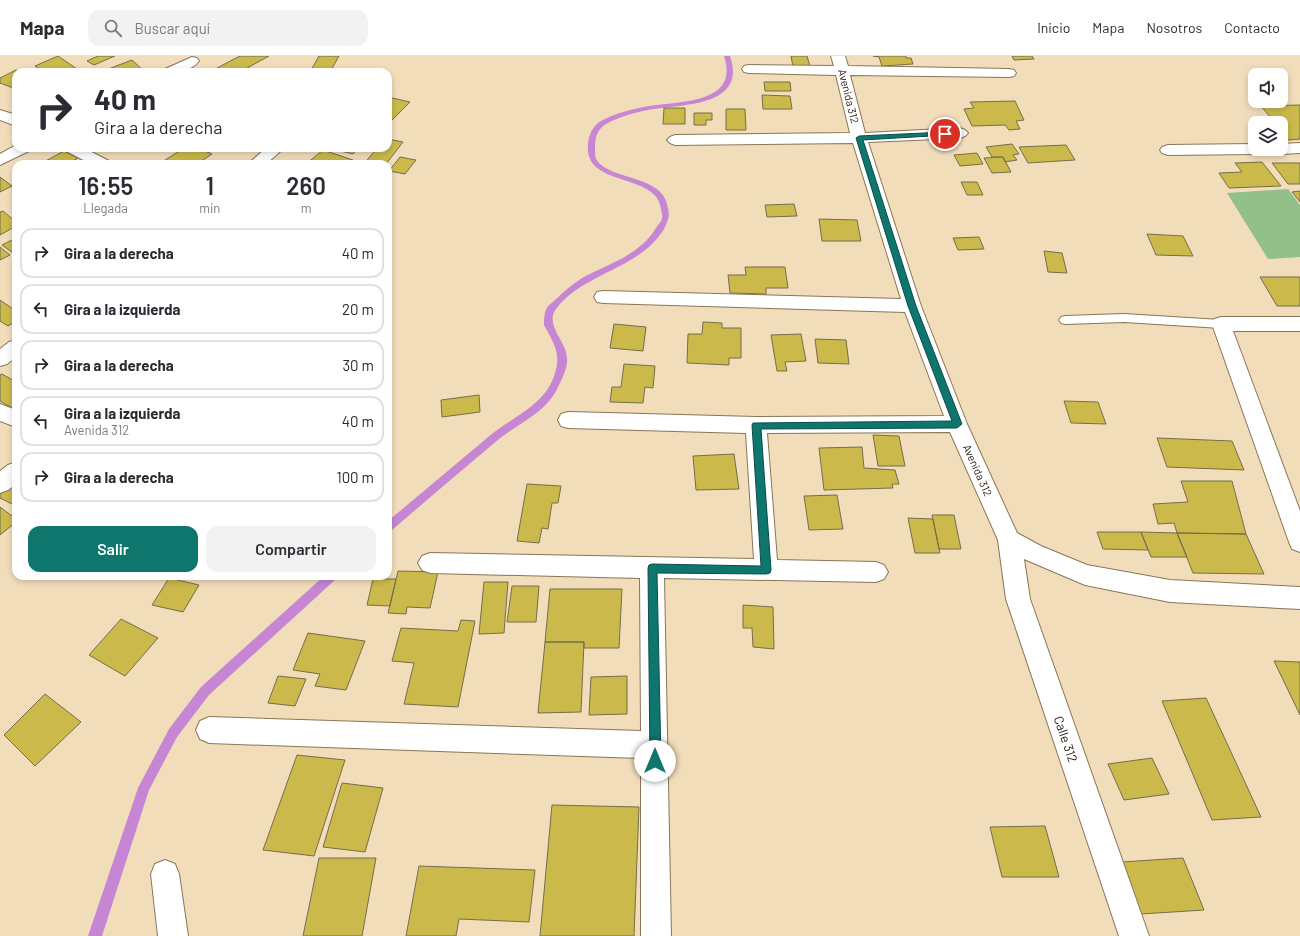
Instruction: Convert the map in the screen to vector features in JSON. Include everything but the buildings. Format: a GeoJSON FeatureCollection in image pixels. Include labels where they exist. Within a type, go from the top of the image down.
{"type":"FeatureCollection","features":[{"type":"Feature","properties":{"kind":"street"},"geometry":{"type":"LineString","coordinates":[[178,68],[192,61]]}},
{"type":"Feature","properties":{"kind":"street"},"geometry":{"type":"LineString","coordinates":[[749,70],[841,63],[1009,73]]}},
{"type":"Feature","properties":{"kind":"street","name":"Avenida 312"},"geometry":{"type":"LineString","coordinates":[[841,63],[859,138],[912,306],[957,424],[1009,540]]}},
{"type":"Feature","properties":{"kind":"street"},"geometry":{"type":"LineString","coordinates":[[0,114],[12,120]]}},
{"type":"Feature","properties":{"kind":"street"},"geometry":{"type":"LineString","coordinates":[[675,140],[859,138],[960,133]]}},
{"type":"Feature","properties":{"kind":"street"},"geometry":{"type":"LineString","coordinates":[[1288,149],[1300,148]]}},
{"type":"Feature","properties":{"kind":"street"},"geometry":{"type":"LineString","coordinates":[[1168,150],[1248,149]]}},
{"type":"Feature","properties":{"kind":"street"},"geometry":{"type":"LineString","coordinates":[[0,160],[15,152]]}},
{"type":"Feature","properties":{"kind":"street"},"geometry":{"type":"LineString","coordinates":[[80,152],[94,160]]}},
{"type":"Feature","properties":{"kind":"street"},"geometry":{"type":"LineString","coordinates":[[261,160],[271,152]]}},
{"type":"Feature","properties":{"kind":"street"},"geometry":{"type":"LineString","coordinates":[[604,297],[912,306]]}},
{"type":"Feature","properties":{"kind":"street"},"geometry":{"type":"LineString","coordinates":[[1300,324],[1221,324],[1300,542]]}},
{"type":"Feature","properties":{"kind":"street"},"geometry":{"type":"LineString","coordinates":[[0,359],[12,350]]}},
{"type":"Feature","properties":{"kind":"street"},"geometry":{"type":"LineString","coordinates":[[0,412],[12,417]]}},
{"type":"Feature","properties":{"kind":"street"},"geometry":{"type":"LineString","coordinates":[[568,420],[756,425],[957,424]]}},
{"type":"Feature","properties":{"kind":"street"},"geometry":{"type":"LineString","coordinates":[[756,425],[766,570]]}},
{"type":"Feature","properties":{"kind":"street"},"geometry":{"type":"LineString","coordinates":[[0,484],[12,474]]}},
{"type":"Feature","properties":{"kind":"street"},"geometry":{"type":"LineString","coordinates":[[1009,540],[1033,553],[1085,575],[1170,591],[1300,598]]}},
{"type":"Feature","properties":{"kind":"street","name":"Calle 312"},"geometry":{"type":"LineString","coordinates":[[1009,540],[1018,599],[1134,936]]}},
{"type":"Feature","properties":{"kind":"street"},"geometry":{"type":"LineString","coordinates":[[430,563],[876,572]]}},
{"type":"Feature","properties":{"kind":"street"},"geometry":{"type":"LineString","coordinates":[[652,568],[656,936]]}},
{"type":"Feature","properties":{"kind":"street"},"geometry":{"type":"LineString","coordinates":[[209,730],[655,745]]}},
{"type":"Feature","properties":{"kind":"street"},"geometry":{"type":"LineString","coordinates":[[166,874],[173,936]]}},
{"type":"Feature","properties":{"kind":"lane"},"geometry":{"type":"LineString","coordinates":[[1065,320],[1124,318],[1221,324]]}},
{"type":"Feature","properties":{"kind":"green space"},"geometry":{"type":"Polygon","coordinates":[[[1288,189],[1300,205],[1300,257],[1268,259],[1227,193],[1288,189]]]}},
{"type":"Feature","properties":{"kind":"waterway"},"geometry":{"type":"LineString","coordinates":[[392,524],[498,435],[533,411],[551,393],[559,376],[563,358],[556,339],[548,325],[550,310],[565,295],[584,281],[619,264],[640,251],[656,235],[666,218],[664,202],[654,189],[605,170],[593,160],[591,150],[592,137],[600,125],[616,117],[647,108],[696,102],[712,97],[723,88],[730,77],[730,65],[727,56]]}},
{"type":"Feature","properties":{"kind":"waterway"},"geometry":{"type":"LineString","coordinates":[[95,936],[144,788],[173,733],[205,691],[328,580]]}},
{"type":"Feature","properties":{"kind":"route"},"geometry":{"type":"LineString","coordinates":[[655,761],[652,568],[766,570],[756,425],[957,424],[912,306],[859,138],[945,134]]}}]}
